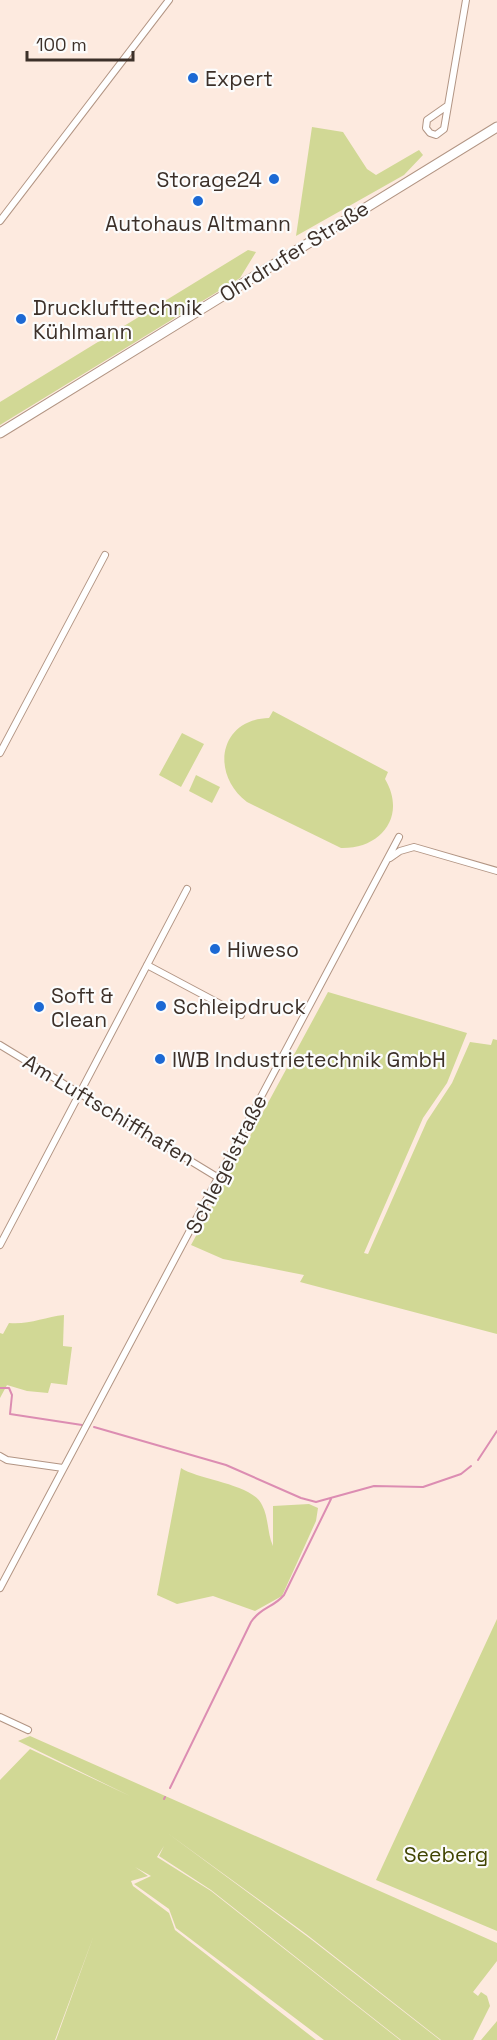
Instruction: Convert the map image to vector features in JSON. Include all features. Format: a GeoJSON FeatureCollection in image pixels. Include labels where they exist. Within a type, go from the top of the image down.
{"type":"FeatureCollection","features":[{"type":"Feature","properties":{"kind":"main road","name":"Ohrdrufer Straße"},"geometry":{"type":"LineString","coordinates":[[0,433],[497,127]]}},
{"type":"Feature","properties":{"kind":"street"},"geometry":{"type":"LineString","coordinates":[[0,221],[169,0]]}},
{"type":"Feature","properties":{"kind":"street"},"geometry":{"type":"LineString","coordinates":[[447,106],[427,120],[426,128],[430,133],[439,134],[444,129],[466,0]]}},
{"type":"Feature","properties":{"kind":"street"},"geometry":{"type":"LineString","coordinates":[[0,753],[105,555]]}},
{"type":"Feature","properties":{"kind":"street","name":"Schlegelstraße"},"geometry":{"type":"LineString","coordinates":[[0,1588],[399,837]]}},
{"type":"Feature","properties":{"kind":"street"},"geometry":{"type":"LineString","coordinates":[[387,859],[400,850],[414,847],[497,871]]}},
{"type":"Feature","properties":{"kind":"street"},"geometry":{"type":"LineString","coordinates":[[0,1245],[187,889]]}},
{"type":"Feature","properties":{"kind":"street"},"geometry":{"type":"LineString","coordinates":[[147,965],[241,1015]]}},
{"type":"Feature","properties":{"kind":"street","name":"Am Luftschiffhafen"},"geometry":{"type":"LineString","coordinates":[[0,1045],[217,1177]]}},
{"type":"Feature","properties":{"kind":"street"},"geometry":{"type":"LineString","coordinates":[[0,1456],[8,1460],[63,1468]]}},
{"type":"Feature","properties":{"kind":"street"},"geometry":{"type":"LineString","coordinates":[[0,1717],[28,1730]]}},
{"type":"Feature","properties":{"kind":"green space"},"geometry":{"type":"Polygon","coordinates":[[[312,127],[343,132],[367,169],[376,175],[419,150],[423,155],[404,175],[296,236],[312,127]]]}},
{"type":"Feature","properties":{"kind":"green space"},"geometry":{"type":"Polygon","coordinates":[[[248,250],[256,252],[240,278],[0,425],[0,402],[248,250]]]}},
{"type":"Feature","properties":{"kind":"green space"},"geometry":{"type":"Polygon","coordinates":[[[273,711],[388,772],[385,779],[393,806],[386,828],[378,836],[368,843],[341,848],[247,802],[235,790],[228,777],[225,763],[225,750],[230,738],[239,728],[252,721],[269,718],[273,711]]]}},
{"type":"Feature","properties":{"kind":"green space"},"geometry":{"type":"Polygon","coordinates":[[[182,733],[204,744],[181,787],[159,775],[182,733]]]}},
{"type":"Feature","properties":{"kind":"green space"},"geometry":{"type":"Polygon","coordinates":[[[196,775],[220,787],[212,803],[189,791],[196,775]]]}},
{"type":"Feature","properties":{"kind":"green space"},"geometry":{"type":"Polygon","coordinates":[[[328,992],[467,1033],[447,1083],[423,1118],[364,1253],[368,1254],[427,1121],[452,1083],[470,1042],[491,1045],[493,1039],[497,1040],[497,1334],[300,1282],[304,1275],[223,1259],[191,1245],[328,992]]]}},
{"type":"Feature","properties":{"kind":"green space"},"geometry":{"type":"Polygon","coordinates":[[[64,1315],[63,1346],[72,1347],[67,1385],[51,1383],[48,1393],[27,1391],[7,1385],[0,1398],[0,1333],[3,1334],[9,1323],[23,1323],[64,1315]]]}},
{"type":"Feature","properties":{"kind":"green space"},"geometry":{"type":"Polygon","coordinates":[[[181,1468],[237,1487],[257,1498],[264,1510],[273,1546],[273,1506],[309,1504],[318,1508],[316,1521],[282,1596],[255,1611],[213,1596],[177,1604],[157,1595],[181,1468]]]}},
{"type":"Feature","properties":{"kind":"green space","name":"Seeberg"},"geometry":{"type":"Polygon","coordinates":[[[497,1619],[497,1931],[376,1880],[497,1619]]]}},
{"type":"Feature","properties":{"kind":"green space"},"geometry":{"type":"Polygon","coordinates":[[[30,1736],[497,1943],[497,1961],[473,1992],[478,1996],[481,1992],[487,1996],[490,2006],[473,2040],[441,2040],[306,1934],[166,1832],[312,1940],[440,2040],[401,2040],[211,1890],[159,1856],[164,1846],[157,1857],[211,1891],[400,2040],[324,2040],[176,1928],[169,1909],[134,1884],[151,1876],[135,1867],[148,1876],[131,1881],[133,1886],[169,1913],[175,1930],[316,2040],[56,2040],[94,1935],[55,2040],[0,2040],[0,1780],[30,1749],[130,1796],[18,1741],[30,1736]]]}},
{"type":"Feature","properties":{"kind":"green space"},"geometry":{"type":"Polygon","coordinates":[[[497,2021],[497,2040],[481,2040],[497,2021]]]}},
{"type":"Feature","properties":{"kind":"waterway"},"geometry":{"type":"LineString","coordinates":[[0,1388],[9,1388],[12,1395],[10,1414],[82,1425]]}},
{"type":"Feature","properties":{"kind":"waterway"},"geometry":{"type":"LineString","coordinates":[[94,1427],[226,1465],[301,1498],[316,1502],[374,1486],[423,1487],[461,1474],[471,1466]]}},
{"type":"Feature","properties":{"kind":"waterway"},"geometry":{"type":"LineString","coordinates":[[478,1460],[497,1431]]}},
{"type":"Feature","properties":{"kind":"waterway"},"geometry":{"type":"LineString","coordinates":[[170,1788],[251,1622],[259,1613],[276,1603],[284,1595],[331,1499]]}},
{"type":"Feature","properties":{"kind":"place","name":"Expert"},"geometry":{"type":"Point","coordinates":[193,78]}},
{"type":"Feature","properties":{"kind":"place","name":"Storage24"},"geometry":{"type":"Point","coordinates":[274,179]}},
{"type":"Feature","properties":{"kind":"place","name":"Autohaus Altmann"},"geometry":{"type":"Point","coordinates":[198,201]}},
{"type":"Feature","properties":{"kind":"place","name":"Drucklufttechnik Kühlmann"},"geometry":{"type":"Point","coordinates":[21,319]}},
{"type":"Feature","properties":{"kind":"place","name":"Hiweso"},"geometry":{"type":"Point","coordinates":[215,949]}},
{"type":"Feature","properties":{"kind":"place","name":"Schleipdruck"},"geometry":{"type":"Point","coordinates":[161,1006]}},
{"type":"Feature","properties":{"kind":"place","name":"Soft & Clean"},"geometry":{"type":"Point","coordinates":[39,1007]}},
{"type":"Feature","properties":{"kind":"place","name":"IWB Industrietechnik GmbH"},"geometry":{"type":"Point","coordinates":[160,1059]}}]}
